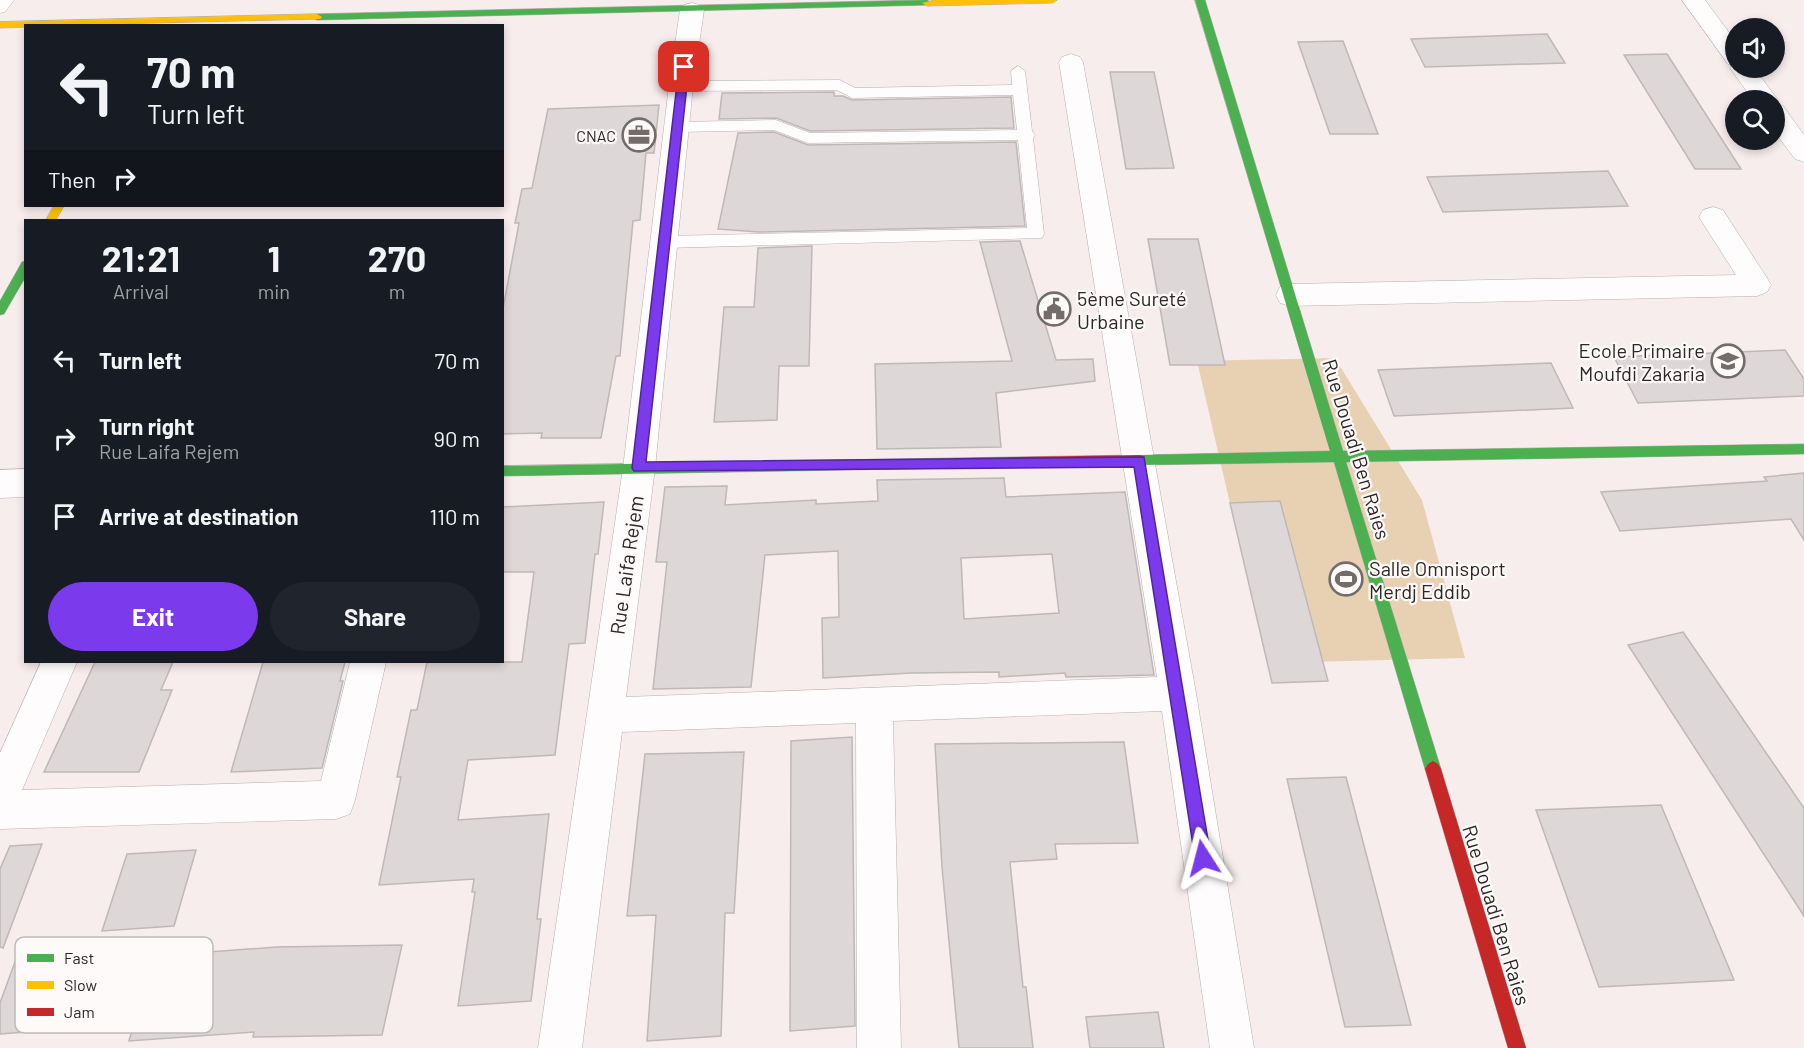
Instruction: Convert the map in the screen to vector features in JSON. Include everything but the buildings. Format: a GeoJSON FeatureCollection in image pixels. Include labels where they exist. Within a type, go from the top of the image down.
{"type":"FeatureCollection","features":[{"type":"Feature","properties":{"kind":"street"},"geometry":{"type":"LineString","coordinates":[[160,24],[692,10],[857,2],[1052,0]]}},
{"type":"Feature","properties":{"kind":"street","name":"Rue Douadi Ben Raies"},"geometry":{"type":"LineString","coordinates":[[1200,0],[1517,1048]]}},
{"type":"Feature","properties":{"kind":"street"},"geometry":{"type":"LineString","coordinates":[[1693,0],[1725,44]]}},
{"type":"Feature","properties":{"kind":"street","name":"Rue Laifa Rejem"},"geometry":{"type":"LineString","coordinates":[[561,1048],[639,468],[681,86],[692,10]]}},
{"type":"Feature","properties":{"kind":"street"},"geometry":{"type":"LineString","coordinates":[[0,26],[24,26]]}},
{"type":"Feature","properties":{"kind":"street"},"geometry":{"type":"LineString","coordinates":[[1071,62],[1178,693],[1232,1048]]}},
{"type":"Feature","properties":{"kind":"street"},"geometry":{"type":"LineString","coordinates":[[1785,127],[1804,153]]}},
{"type":"Feature","properties":{"kind":"street"},"geometry":{"type":"LineString","coordinates":[[1290,295],[1757,285],[1713,217]]}},
{"type":"Feature","properties":{"kind":"street"},"geometry":{"type":"LineString","coordinates":[[0,311],[24,269]]}},
{"type":"Feature","properties":{"kind":"street"},"geometry":{"type":"LineString","coordinates":[[504,471],[1804,449]]}},
{"type":"Feature","properties":{"kind":"street"},"geometry":{"type":"LineString","coordinates":[[0,484],[24,483]]}},
{"type":"Feature","properties":{"kind":"street"},"geometry":{"type":"LineString","coordinates":[[0,796],[59,663]]}},
{"type":"Feature","properties":{"kind":"street"},"geometry":{"type":"LineString","coordinates":[[0,810],[336,800],[368,663]]}},
{"type":"Feature","properties":{"kind":"street"},"geometry":{"type":"LineString","coordinates":[[605,715],[1178,693]]}},
{"type":"Feature","properties":{"kind":"street"},"geometry":{"type":"LineString","coordinates":[[874,706],[879,1048]]}},
{"type":"Feature","properties":{"kind":"lane"},"geometry":{"type":"LineString","coordinates":[[0,9],[7,0]]}},
{"type":"Feature","properties":{"kind":"lane"},"geometry":{"type":"LineString","coordinates":[[665,242],[1036,234],[1027,135],[1018,72]]}},
{"type":"Feature","properties":{"kind":"lane"},"geometry":{"type":"LineString","coordinates":[[681,86],[840,85],[852,93],[1020,90]]}},
{"type":"Feature","properties":{"kind":"lane"},"geometry":{"type":"LineString","coordinates":[[678,127],[776,125],[808,138],[1027,135]]}},
{"type":"Feature","properties":{"kind":"shaded area","name":"Salle Omnisport Merdj Eddib"},"geometry":{"type":"Polygon","coordinates":[[[1335,358],[1422,500],[1465,658],[1267,663],[1197,361],[1335,358]]]}},
{"type":"Feature","properties":{"kind":"traffic: fast"},"geometry":{"type":"LineString","coordinates":[[1200,0],[1433,769]]}},
{"type":"Feature","properties":{"kind":"traffic: fast"},"geometry":{"type":"LineString","coordinates":[[317,17],[927,3]]}},
{"type":"Feature","properties":{"kind":"traffic: fast"},"geometry":{"type":"LineString","coordinates":[[0,311],[24,269]]}},
{"type":"Feature","properties":{"kind":"traffic: fast"},"geometry":{"type":"LineString","coordinates":[[1139,460],[1804,449]]}},
{"type":"Feature","properties":{"kind":"traffic: fast"},"geometry":{"type":"LineString","coordinates":[[504,471],[957,463]]}},
{"type":"Feature","properties":{"kind":"traffic: slow"},"geometry":{"type":"LineString","coordinates":[[927,3],[1052,0]]}},
{"type":"Feature","properties":{"kind":"traffic: slow"},"geometry":{"type":"LineString","coordinates":[[40,24],[317,17]]}},
{"type":"Feature","properties":{"kind":"traffic: slow"},"geometry":{"type":"LineString","coordinates":[[0,25],[24,24]]}},
{"type":"Feature","properties":{"kind":"traffic: slow"},"geometry":{"type":"LineString","coordinates":[[52,219],[58,207]]}},
{"type":"Feature","properties":{"kind":"traffic: jam"},"geometry":{"type":"LineString","coordinates":[[957,463],[1139,460]]}},
{"type":"Feature","properties":{"kind":"traffic: jam"},"geometry":{"type":"LineString","coordinates":[[1433,769],[1517,1048]]}},
{"type":"Feature","properties":{"kind":"place","name":"CNAC"},"geometry":{"type":"Point","coordinates":[639,135]}},
{"type":"Feature","properties":{"kind":"place","name":"5ème Sureté Urbaine"},"geometry":{"type":"Point","coordinates":[1054,309]}},
{"type":"Feature","properties":{"kind":"place","name":"Ecole Primaire Moufdi Zakaria"},"geometry":{"type":"Point","coordinates":[1728,361]}},
{"type":"Feature","properties":{"kind":"place","name":"Salle Omnisport Merdj Eddib"},"geometry":{"type":"Point","coordinates":[1346,579]}},
{"type":"Feature","properties":{"kind":"route"},"geometry":{"type":"LineString","coordinates":[[684,67],[639,468],[1139,461],[1203,858]]}}]}
